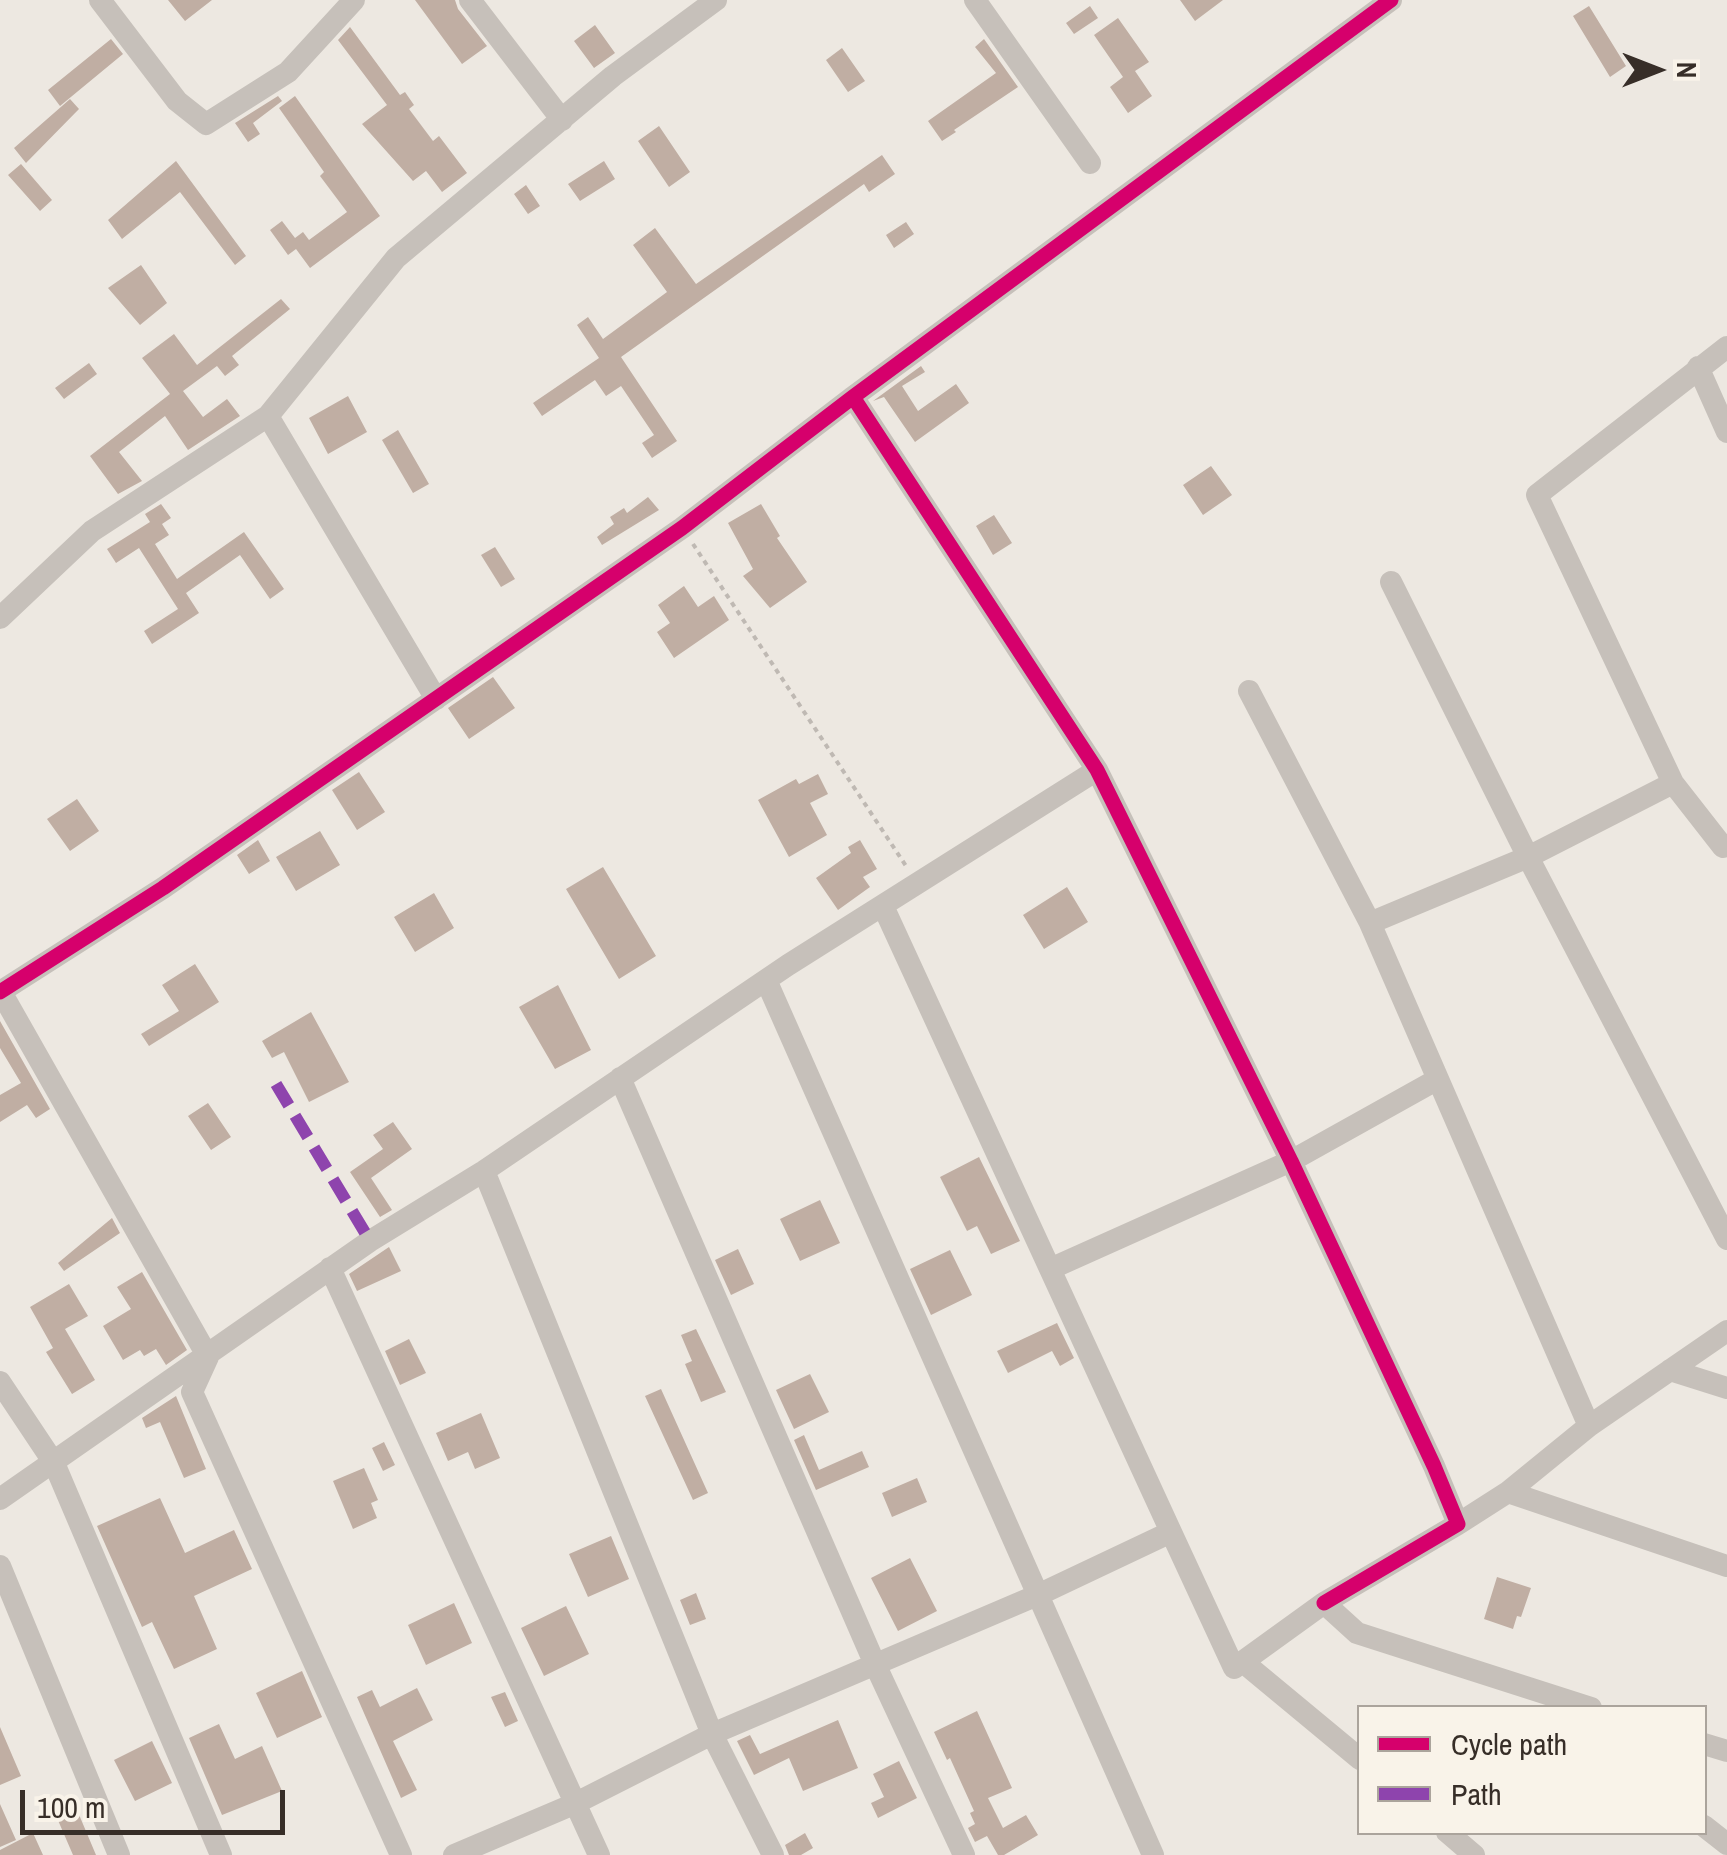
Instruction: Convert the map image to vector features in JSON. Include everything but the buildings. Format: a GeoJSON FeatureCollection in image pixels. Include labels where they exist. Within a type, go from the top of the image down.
{"type":"FeatureCollection","features":[{"type":"Feature","properties":{"kind":"street"},"geometry":{"type":"LineString","coordinates":[[100,0],[177,101],[206,124],[288,72],[354,0]]}},
{"type":"Feature","properties":{"kind":"street"},"geometry":{"type":"LineString","coordinates":[[470,0],[562,120]]}},
{"type":"Feature","properties":{"kind":"street"},"geometry":{"type":"LineString","coordinates":[[0,618],[92,532],[268,416],[396,258],[613,76],[716,0]]}},
{"type":"Feature","properties":{"kind":"street"},"geometry":{"type":"LineString","coordinates":[[975,0],[1090,163]]}},
{"type":"Feature","properties":{"kind":"street"},"geometry":{"type":"LineString","coordinates":[[208,1357],[0,992],[163,888],[682,528],[852,397],[1387,1]]}},
{"type":"Feature","properties":{"kind":"street"},"geometry":{"type":"LineString","coordinates":[[1726,849],[1673,783],[1537,495],[1727,347]]}},
{"type":"Feature","properties":{"kind":"street"},"geometry":{"type":"LineString","coordinates":[[1698,367],[1727,432]]}},
{"type":"Feature","properties":{"kind":"street"},"geometry":{"type":"LineString","coordinates":[[852,397],[1097,770],[1292,1161],[1458,1524]]}},
{"type":"Feature","properties":{"kind":"street"},"geometry":{"type":"LineString","coordinates":[[268,416],[436,699]]}},
{"type":"Feature","properties":{"kind":"street"},"geometry":{"type":"LineString","coordinates":[[1392,582],[1528,857],[1727,1239]]}},
{"type":"Feature","properties":{"kind":"street"},"geometry":{"type":"LineString","coordinates":[[1249,691],[1370,923],[1588,1426]]}},
{"type":"Feature","properties":{"kind":"street"},"geometry":{"type":"LineString","coordinates":[[0,1500],[330,1268],[484,1171],[766,980],[1097,770]]}},
{"type":"Feature","properties":{"kind":"street"},"geometry":{"type":"LineString","coordinates":[[1370,923],[1528,857],[1673,783]]}},
{"type":"Feature","properties":{"kind":"street"},"geometry":{"type":"LineString","coordinates":[[883,906],[1234,1668],[1324,1603],[1508,1492],[1588,1426],[1727,1332]]}},
{"type":"Feature","properties":{"kind":"street"},"geometry":{"type":"LineString","coordinates":[[766,980],[1153,1855]]}},
{"type":"Feature","properties":{"kind":"street"},"geometry":{"type":"LineString","coordinates":[[620,1078],[874,1662],[964,1855]]}},
{"type":"Feature","properties":{"kind":"street"},"geometry":{"type":"LineString","coordinates":[[1050,1269],[1292,1161],[1438,1080]]}},
{"type":"Feature","properties":{"kind":"street"},"geometry":{"type":"LineString","coordinates":[[484,1171],[712,1734],[773,1855]]}},
{"type":"Feature","properties":{"kind":"street"},"geometry":{"type":"LineString","coordinates":[[330,1268],[599,1855]]}},
{"type":"Feature","properties":{"kind":"street"},"geometry":{"type":"LineString","coordinates":[[208,1357],[192,1392],[402,1855]]}},
{"type":"Feature","properties":{"kind":"street"},"geometry":{"type":"LineString","coordinates":[[1670,1370],[1727,1388]]}},
{"type":"Feature","properties":{"kind":"street"},"geometry":{"type":"LineString","coordinates":[[0,1382],[54,1463],[221,1855]]}},
{"type":"Feature","properties":{"kind":"street"},"geometry":{"type":"LineString","coordinates":[[1508,1492],[1727,1566]]}},
{"type":"Feature","properties":{"kind":"street"},"geometry":{"type":"LineString","coordinates":[[454,1855],[574,1804],[712,1734],[1040,1594],[1171,1532]]}},
{"type":"Feature","properties":{"kind":"street"},"geometry":{"type":"LineString","coordinates":[[0,1566],[119,1855]]}},
{"type":"Feature","properties":{"kind":"street"},"geometry":{"type":"LineString","coordinates":[[1324,1603],[1357,1632],[1558,1701]]}},
{"type":"Feature","properties":{"kind":"street"},"geometry":{"type":"LineString","coordinates":[[1244,1662],[1357,1756]]}},
{"type":"Feature","properties":{"kind":"street"},"geometry":{"type":"LineString","coordinates":[[1707,1828],[1727,1844]]}},
{"type":"Feature","properties":{"kind":"street"},"geometry":{"type":"LineString","coordinates":[[1451,1835],[1474,1855]]}},
{"type":"Feature","properties":{"kind":"path"},"geometry":{"type":"LineString","coordinates":[[682,528],[918,885]]}},
{"type":"Feature","properties":{"kind":"marked path"},"geometry":{"type":"LineString","coordinates":[[276,1084],[370,1241]]}},
{"type":"Feature","properties":{"kind":"cycle path"},"geometry":{"type":"LineString","coordinates":[[0,992],[163,888],[682,528],[1391,0]]}},
{"type":"Feature","properties":{"kind":"cycle path"},"geometry":{"type":"LineString","coordinates":[[853,397],[1097,770],[1291,1161],[1458,1524],[1324,1603]]}}]}
